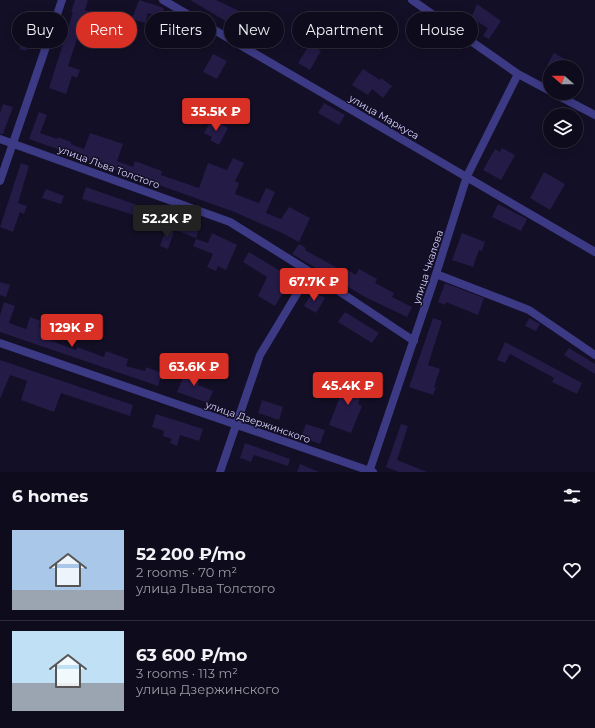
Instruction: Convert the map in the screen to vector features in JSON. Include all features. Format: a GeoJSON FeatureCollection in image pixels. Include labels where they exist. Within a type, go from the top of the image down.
{"type":"FeatureCollection","features":[{"type":"Feature","properties":{"kind":"street"},"geometry":{"type":"LineString","coordinates":[[0,181],[62,0]]}},
{"type":"Feature","properties":{"kind":"street","name":"улица Маркуса"},"geometry":{"type":"LineString","coordinates":[[163,0],[595,252]]}},
{"type":"Feature","properties":{"kind":"street"},"geometry":{"type":"LineString","coordinates":[[412,0],[518,74],[543,87]]}},
{"type":"Feature","properties":{"kind":"street","name":"улица Чкалова"},"geometry":{"type":"LineString","coordinates":[[370,472],[467,176],[518,74]]}},
{"type":"Feature","properties":{"kind":"street"},"geometry":{"type":"LineString","coordinates":[[566,100],[595,116]]}},
{"type":"Feature","properties":{"kind":"street","name":"улица Льва Толстого"},"geometry":{"type":"LineString","coordinates":[[0,139],[230,222],[310,272],[414,341]]}},
{"type":"Feature","properties":{"kind":"street"},"geometry":{"type":"LineString","coordinates":[[220,472],[260,355],[310,272]]}},
{"type":"Feature","properties":{"kind":"street"},"geometry":{"type":"LineString","coordinates":[[436,274],[529,310],[595,355]]}},
{"type":"Feature","properties":{"kind":"street","name":"улица Дзержинского"},"geometry":{"type":"LineString","coordinates":[[0,343],[370,472]]}},
{"type":"Feature","properties":{"kind":"building"},"geometry":{"type":"Polygon","coordinates":[[[75,0],[88,0],[85,10],[90,12],[76,12],[76,42],[68,66],[80,70],[77,78],[72,76],[66,94],[49,88],[62,48],[68,48],[68,28],[73,12],[71,12],[75,0]]]}},
{"type":"Feature","properties":{"kind":"building"},"geometry":{"type":"Polygon","coordinates":[[[139,0],[164,8],[163,12],[145,12],[145,23],[137,21],[137,12],[135,12],[139,0]]]}},
{"type":"Feature","properties":{"kind":"building"},"geometry":{"type":"Polygon","coordinates":[[[190,0],[216,0],[241,12],[224,12],[224,20],[216,15],[216,12],[210,12],[190,0]]]}},
{"type":"Feature","properties":{"kind":"building"},"geometry":{"type":"Polygon","coordinates":[[[477,4],[501,21],[489,39],[483,36],[488,28],[478,22],[478,12],[474,12],[477,4]]]}},
{"type":"Feature","properties":{"kind":"building"},"geometry":{"type":"Polygon","coordinates":[[[19,48],[27,48],[26,51],[19,48]]]}},
{"type":"Feature","properties":{"kind":"building"},"geometry":{"type":"Polygon","coordinates":[[[307,48],[316,48],[321,51],[310,70],[298,63],[307,48]]]}},
{"type":"Feature","properties":{"kind":"building"},"geometry":{"type":"Polygon","coordinates":[[[554,53],[566,60],[550,60],[554,53]]]}},
{"type":"Feature","properties":{"kind":"building"},"geometry":{"type":"Polygon","coordinates":[[[213,54],[227,61],[217,79],[203,72],[213,54]]]}},
{"type":"Feature","properties":{"kind":"building"},"geometry":{"type":"Polygon","coordinates":[[[363,69],[380,80],[381,78],[392,86],[383,98],[372,89],[368,95],[352,85],[363,69]]]}},
{"type":"Feature","properties":{"kind":"building"},"geometry":{"type":"Polygon","coordinates":[[[324,103],[345,115],[339,125],[318,113],[324,103]]]}},
{"type":"Feature","properties":{"kind":"building"},"geometry":{"type":"Polygon","coordinates":[[[3,104],[13,107],[3,134],[0,134],[0,113],[3,104]]]}},
{"type":"Feature","properties":{"kind":"building"},"geometry":{"type":"Polygon","coordinates":[[[39,112],[47,115],[40,133],[57,139],[58,137],[84,149],[90,133],[123,144],[117,161],[133,167],[135,161],[162,171],[161,175],[199,188],[208,163],[227,170],[233,158],[244,163],[235,181],[239,183],[235,194],[259,203],[266,188],[275,192],[266,213],[281,219],[289,207],[310,218],[299,242],[232,211],[29,139],[39,112]]]}},
{"type":"Feature","properties":{"kind":"building"},"geometry":{"type":"Polygon","coordinates":[[[212,119],[228,128],[219,145],[210,140],[212,137],[204,133],[212,119]]]}},
{"type":"Feature","properties":{"kind":"building"},"geometry":{"type":"Polygon","coordinates":[[[502,148],[515,155],[501,180],[483,170],[495,149],[500,152],[502,148]]]}},
{"type":"Feature","properties":{"kind":"building"},"geometry":{"type":"Polygon","coordinates":[[[21,163],[29,166],[18,203],[27,206],[24,214],[20,212],[13,232],[0,227],[21,163]]]}},
{"type":"Feature","properties":{"kind":"building"},"geometry":{"type":"Polygon","coordinates":[[[544,172],[565,184],[550,210],[530,198],[544,172]]]}},
{"type":"Feature","properties":{"kind":"building"},"geometry":{"type":"Polygon","coordinates":[[[86,187],[160,213],[157,222],[82,199],[86,187]]]}},
{"type":"Feature","properties":{"kind":"building"},"geometry":{"type":"Polygon","coordinates":[[[46,189],[64,196],[61,204],[42,198],[46,189]]]}},
{"type":"Feature","properties":{"kind":"building"},"geometry":{"type":"Polygon","coordinates":[[[498,204],[527,219],[521,231],[492,217],[498,204]]]}},
{"type":"Feature","properties":{"kind":"building"},"geometry":{"type":"Polygon","coordinates":[[[179,221],[199,229],[196,238],[175,230],[179,221]]]}},
{"type":"Feature","properties":{"kind":"building"},"geometry":{"type":"Polygon","coordinates":[[[166,229],[174,232],[168,249],[160,246],[166,229]]]}},
{"type":"Feature","properties":{"kind":"building"},"geometry":{"type":"Polygon","coordinates":[[[212,233],[237,245],[226,270],[218,266],[216,271],[207,267],[213,254],[193,246],[196,239],[208,243],[212,233]]]}},
{"type":"Feature","properties":{"kind":"building"},"geometry":{"type":"Polygon","coordinates":[[[462,233],[485,242],[482,251],[479,250],[473,267],[452,260],[462,233]]]}},
{"type":"Feature","properties":{"kind":"building"},"geometry":{"type":"Polygon","coordinates":[[[299,244],[306,248],[305,250],[341,270],[342,267],[356,275],[359,269],[377,279],[375,283],[394,293],[392,297],[412,307],[407,317],[367,298],[292,254],[299,244]]]}},
{"type":"Feature","properties":{"kind":"building"},"geometry":{"type":"Polygon","coordinates":[[[249,252],[292,278],[275,306],[258,296],[267,277],[243,262],[249,252]]]}},
{"type":"Feature","properties":{"kind":"building"},"geometry":{"type":"Polygon","coordinates":[[[0,282],[10,285],[6,297],[0,295],[0,282]]]}},
{"type":"Feature","properties":{"kind":"building"},"geometry":{"type":"Polygon","coordinates":[[[445,283],[484,298],[478,315],[446,302],[445,305],[438,302],[445,283]]]}},
{"type":"Feature","properties":{"kind":"building"},"geometry":{"type":"Polygon","coordinates":[[[313,291],[325,298],[316,313],[304,306],[313,291]]]}},
{"type":"Feature","properties":{"kind":"building"},"geometry":{"type":"Polygon","coordinates":[[[4,302],[15,306],[9,323],[26,329],[30,317],[41,321],[39,327],[49,331],[46,339],[76,350],[77,347],[104,357],[106,351],[128,359],[126,366],[145,371],[146,367],[162,373],[158,386],[0,332],[0,315],[4,302]]]}},
{"type":"Feature","properties":{"kind":"building"},"geometry":{"type":"Polygon","coordinates":[[[345,312],[379,333],[372,343],[338,322],[345,312]]]}},
{"type":"Feature","properties":{"kind":"building"},"geometry":{"type":"Polygon","coordinates":[[[433,318],[442,321],[428,365],[440,369],[433,395],[409,387],[433,318]]]}},
{"type":"Feature","properties":{"kind":"building"},"geometry":{"type":"Polygon","coordinates":[[[529,318],[540,324],[536,331],[525,326],[529,318]]]}},
{"type":"Feature","properties":{"kind":"building"},"geometry":{"type":"Polygon","coordinates":[[[505,342],[582,383],[577,394],[552,382],[554,378],[510,354],[505,363],[497,360],[505,342]]]}},
{"type":"Feature","properties":{"kind":"building"},"geometry":{"type":"Polygon","coordinates":[[[569,348],[595,364],[595,374],[564,355],[569,348]]]}},
{"type":"Feature","properties":{"kind":"building"},"geometry":{"type":"Polygon","coordinates":[[[0,360],[133,405],[130,416],[61,393],[54,412],[21,400],[27,381],[10,375],[0,399],[0,360]]]}},
{"type":"Feature","properties":{"kind":"building"},"geometry":{"type":"Polygon","coordinates":[[[186,370],[201,375],[198,385],[213,391],[208,403],[177,392],[186,370]]]}},
{"type":"Feature","properties":{"kind":"building"},"geometry":{"type":"Polygon","coordinates":[[[342,378],[365,385],[358,404],[362,406],[351,433],[329,425],[341,394],[337,393],[342,378]]]}},
{"type":"Feature","properties":{"kind":"building"},"geometry":{"type":"Polygon","coordinates":[[[262,400],[283,407],[279,420],[258,413],[262,400]]]}},
{"type":"Feature","properties":{"kind":"building"},"geometry":{"type":"Polygon","coordinates":[[[156,414],[203,429],[199,441],[180,435],[177,446],[170,443],[172,439],[163,436],[164,431],[152,427],[156,414]]]}},
{"type":"Feature","properties":{"kind":"building"},"geometry":{"type":"Polygon","coordinates":[[[306,424],[325,430],[320,444],[301,437],[306,424]]]}},
{"type":"Feature","properties":{"kind":"building"},"geometry":{"type":"Polygon","coordinates":[[[401,424],[408,426],[397,460],[427,472],[399,472],[386,467],[401,424]]]}},
{"type":"Feature","properties":{"kind":"building"},"geometry":{"type":"Polygon","coordinates":[[[245,443],[290,459],[288,466],[254,455],[251,462],[240,458],[245,443]]]}},
{"type":"Feature","properties":{"kind":"building"},"geometry":{"type":"Polygon","coordinates":[[[300,464],[319,472],[297,472],[300,464]]]}}]}
